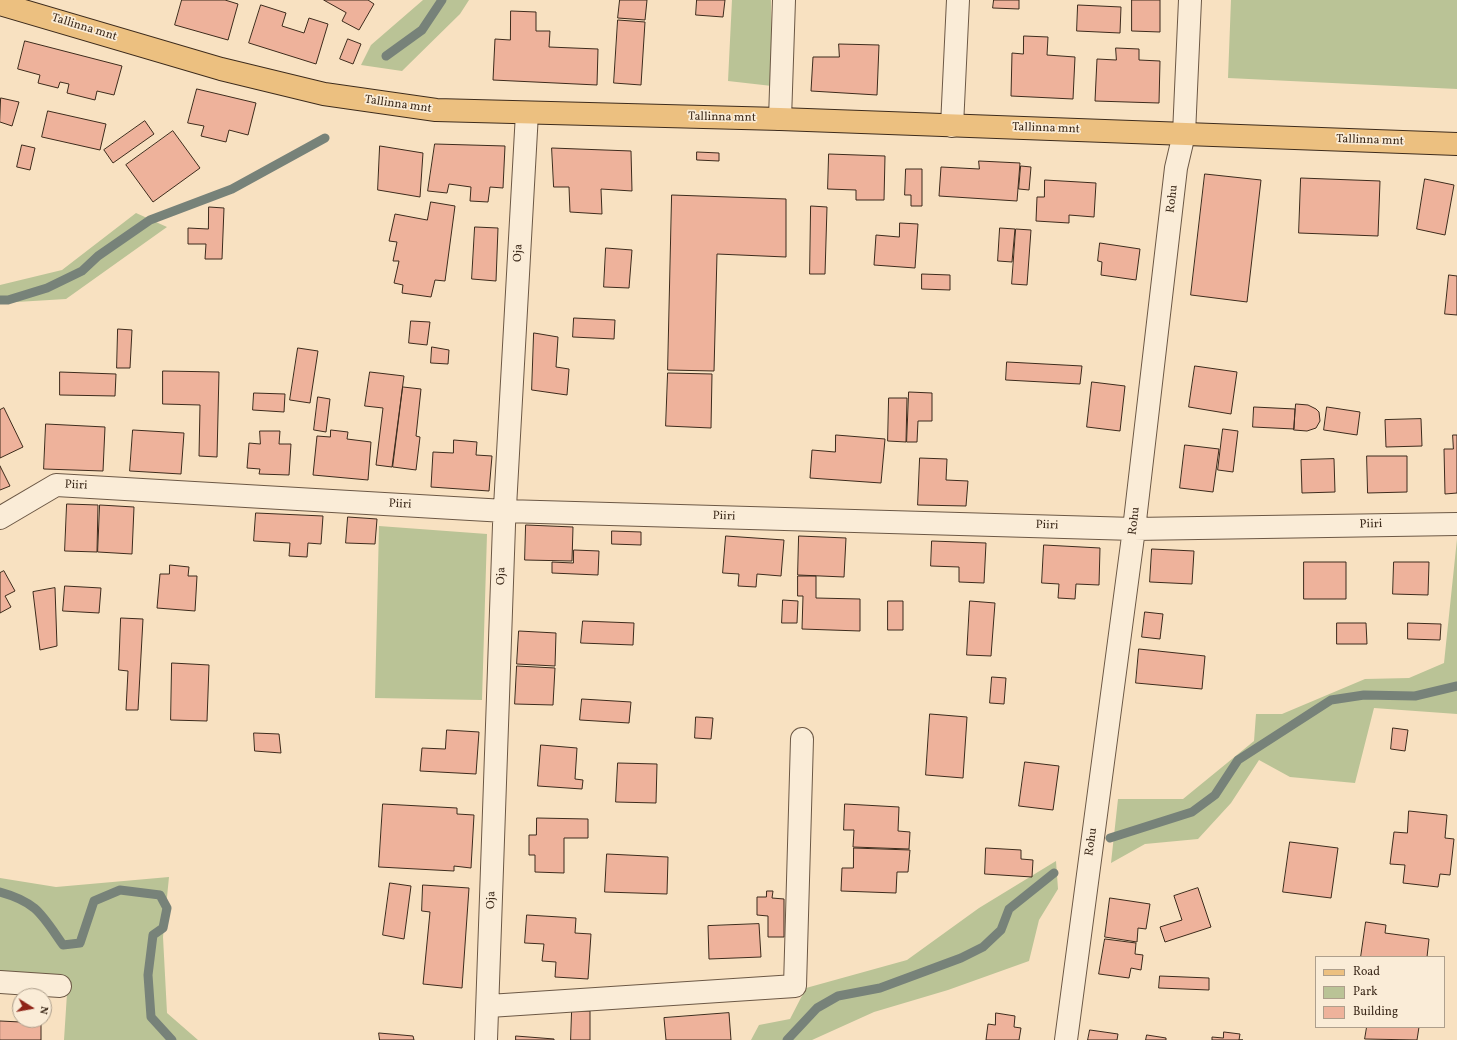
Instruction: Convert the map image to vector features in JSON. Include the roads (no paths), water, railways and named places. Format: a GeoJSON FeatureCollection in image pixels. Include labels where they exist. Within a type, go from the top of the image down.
{"type":"FeatureCollection","features":[{"type":"Feature","properties":{"kind":"main road","name":"Tallinna mnt"},"geometry":{"type":"LineString","coordinates":[[0,4],[206,64],[324,94],[436,110],[780,119],[1457,144]]}},
{"type":"Feature","properties":{"kind":"street"},"geometry":{"type":"LineString","coordinates":[[780,119],[784,0]]}},
{"type":"Feature","properties":{"kind":"street"},"geometry":{"type":"LineString","coordinates":[[952,126],[958,0]]}},
{"type":"Feature","properties":{"kind":"street","name":"Rohu"},"geometry":{"type":"LineString","coordinates":[[1066,1040],[1134,529],[1176,168],[1184,134],[1190,0]]}},
{"type":"Feature","properties":{"kind":"street","name":"Oja"},"geometry":{"type":"LineString","coordinates":[[486,1040],[489,1006],[505,511],[527,113]]}},
{"type":"Feature","properties":{"kind":"street","name":"Piiri"},"geometry":{"type":"LineString","coordinates":[[0,518],[56,485],[505,511],[1134,529],[1457,524]]}},
{"type":"Feature","properties":{"kind":"street"},"geometry":{"type":"LineString","coordinates":[[489,1006],[795,986],[802,739]]}},
{"type":"Feature","properties":{"kind":"street"},"geometry":{"type":"LineString","coordinates":[[0,982],[60,986]]}},
{"type":"Feature","properties":{"kind":"waterway"},"geometry":{"type":"LineString","coordinates":[[386,56],[422,30],[442,0]]}},
{"type":"Feature","properties":{"kind":"waterway"},"geometry":{"type":"LineString","coordinates":[[0,300],[8,300],[47,288],[82,271],[98,256],[150,220],[232,189],[325,138]]}},
{"type":"Feature","properties":{"kind":"waterway"},"geometry":{"type":"LineString","coordinates":[[1110,838],[1192,812],[1215,795],[1238,760],[1331,700],[1364,695],[1415,696],[1457,686]]}},
{"type":"Feature","properties":{"kind":"waterway"},"geometry":{"type":"LineString","coordinates":[[787,1040],[817,1008],[838,996],[880,988],[961,958],[983,947],[1001,930],[1009,909],[1054,873]]}},
{"type":"Feature","properties":{"kind":"waterway"},"geometry":{"type":"LineString","coordinates":[[0,892],[31,905],[50,925],[63,945],[80,943],[94,901],[120,890],[160,895],[167,908],[163,928],[153,935],[148,975],[151,1017],[172,1040]]}}]}
